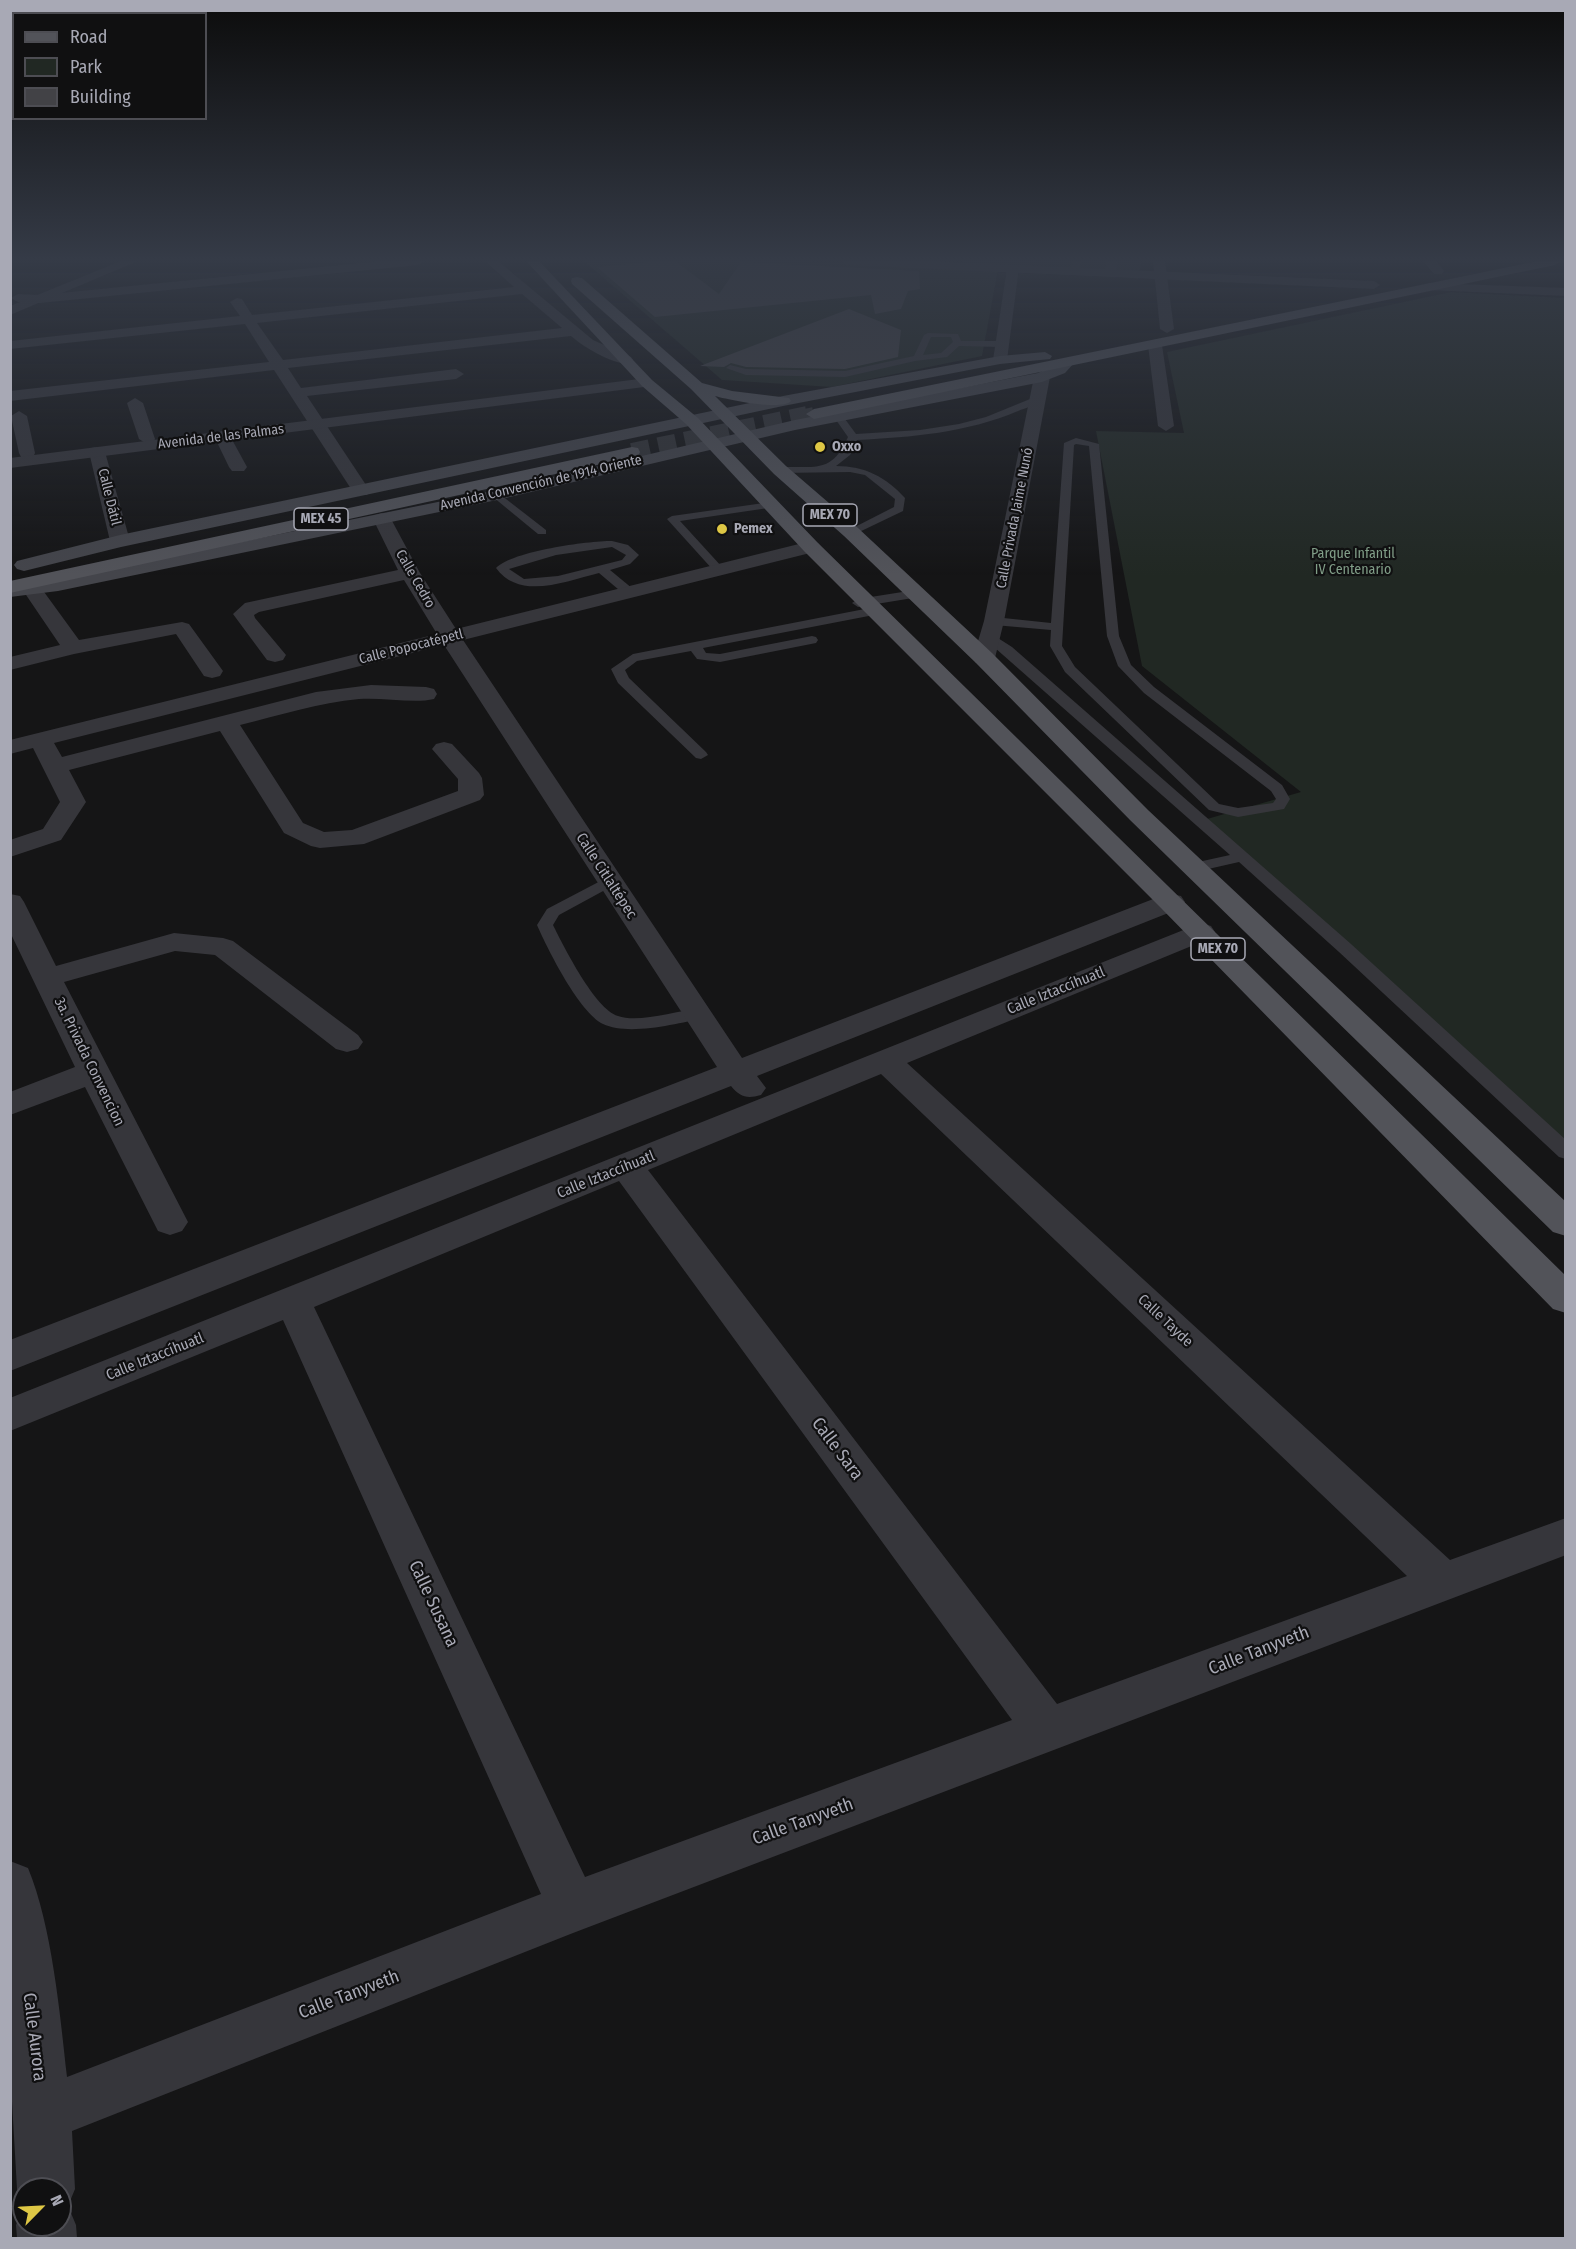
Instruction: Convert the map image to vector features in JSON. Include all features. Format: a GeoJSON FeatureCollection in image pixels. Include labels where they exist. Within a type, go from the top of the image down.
{"type":"FeatureCollection","features":[{"type":"Feature","properties":{"kind":"main road","name":"MEX 70"},"geometry":{"type":"LineString","coordinates":[[632,366],[692,421],[811,547],[1171,902],[1566,1299]]}},
{"type":"Feature","properties":{"kind":"main road","name":"MEX 70"},"geometry":{"type":"LineString","coordinates":[[674,366],[726,414],[780,470],[851,532],[915,594],[989,639],[1139,815],[1566,1223]]}},
{"type":"Feature","properties":{"kind":"main road","name":"Avenida Convención de 1914 Oriente"},"geometry":{"type":"LineString","coordinates":[[10,587],[629,443],[692,421],[939,366]]}},
{"type":"Feature","properties":{"kind":"main road","name":"Avenida Convención de 1914 Oriente"},"geometry":{"type":"LineString","coordinates":[[800,406],[996,366]]}},
{"type":"Feature","properties":{"kind":"main road","name":"Avenida Convención de 1914 Oriente"},"geometry":{"type":"LineString","coordinates":[[814,414],[1049,366]]}},
{"type":"Feature","properties":{"kind":"main road","name":"Avenida Convención de 1914 Oriente"},"geometry":{"type":"LineString","coordinates":[[10,591],[32,589],[497,495],[795,425],[1042,378],[1064,366]]}},
{"type":"Feature","properties":{"kind":"main road"},"geometry":{"type":"LineString","coordinates":[[696,386],[731,396],[776,403]]}},
{"type":"Feature","properties":{"kind":"main road"},"geometry":{"type":"LineString","coordinates":[[776,403],[760,408],[757,413],[760,418],[774,423],[795,425]]}},
{"type":"Feature","properties":{"kind":"main road"},"geometry":{"type":"LineString","coordinates":[[629,443],[648,435],[668,442],[670,448],[664,454]]}},
{"type":"Feature","properties":{"kind":"main road","name":"Avenida Convención de 1914 Oriente"},"geometry":{"type":"LineString","coordinates":[[17,567],[120,541],[361,491],[629,443]]}},
{"type":"Feature","properties":{"kind":"main road","name":"Avenida Convención de 1914 Oriente"},"geometry":{"type":"LineString","coordinates":[[17,567],[629,443]]}},
{"type":"Feature","properties":{"kind":"street"},"geometry":{"type":"LineString","coordinates":[[10,396],[36,387],[156,374],[265,366]]}},
{"type":"Feature","properties":{"kind":"street"},"geometry":{"type":"LineString","coordinates":[[279,366],[361,491]]}},
{"type":"Feature","properties":{"kind":"street"},"geometry":{"type":"LineString","coordinates":[[1158,366],[1166,426]]}},
{"type":"Feature","properties":{"kind":"street"},"geometry":{"type":"LineString","coordinates":[[297,393],[456,374]]}},
{"type":"Feature","properties":{"kind":"street","name":"Calle Privada Jaime Nunó"},"geometry":{"type":"LineString","coordinates":[[989,639],[1042,378]]}},
{"type":"Feature","properties":{"kind":"street","name":"Avenida de las Palmas"},"geometry":{"type":"LineString","coordinates":[[19,454],[315,421],[645,380]]}},
{"type":"Feature","properties":{"kind":"street"},"geometry":{"type":"LineString","coordinates":[[135,403],[147,439]]}},
{"type":"Feature","properties":{"kind":"street"},"geometry":{"type":"LineString","coordinates":[[19,416],[19,454]]}},
{"type":"Feature","properties":{"kind":"street","name":"Avenida de las Palmas"},"geometry":{"type":"LineString","coordinates":[[10,463],[222,436],[315,421]]}},
{"type":"Feature","properties":{"kind":"street"},"geometry":{"type":"LineString","coordinates":[[222,436],[238,467]]}},
{"type":"Feature","properties":{"kind":"street","name":"Calle Dátil"},"geometry":{"type":"LineString","coordinates":[[98,452],[120,541]]}},
{"type":"Feature","properties":{"kind":"street","name":"Calle Cedro"},"geometry":{"type":"LineString","coordinates":[[382,519],[410,573],[450,637]]}},
{"type":"Feature","properties":{"kind":"street","name":"Calle Popocatépetl"},"geometry":{"type":"LineString","coordinates":[[10,747],[811,547]]}},
{"type":"Feature","properties":{"kind":"street"},"geometry":{"type":"LineString","coordinates":[[275,655],[243,614],[252,607],[410,573]]}},
{"type":"Feature","properties":{"kind":"street"},"geometry":{"type":"LineString","coordinates":[[32,589],[73,648]]}},
{"type":"Feature","properties":{"kind":"street"},"geometry":{"type":"LineString","coordinates":[[10,664],[155,630],[182,628],[212,670]]}},
{"type":"Feature","properties":{"kind":"street","name":"Calle Citlaltépec"},"geometry":{"type":"LineString","coordinates":[[450,637],[736,1072],[770,1108]]}},
{"type":"Feature","properties":{"kind":"street"},"geometry":{"type":"LineString","coordinates":[[54,766],[357,691],[393,690],[426,694]]}},
{"type":"Feature","properties":{"kind":"street"},"geometry":{"type":"LineString","coordinates":[[227,723],[293,828],[320,840],[355,837],[441,808],[471,795],[470,778],[444,749]]}},
{"type":"Feature","properties":{"kind":"street"},"geometry":{"type":"LineString","coordinates":[[10,849],[52,834],[73,802],[41,740]]}},
{"type":"Feature","properties":{"kind":"street","name":"3a. Privada Convencion"},"geometry":{"type":"LineString","coordinates":[[10,902],[170,1222]]}},
{"type":"Feature","properties":{"kind":"street"},"geometry":{"type":"LineString","coordinates":[[10,1356],[1171,902]]}},
{"type":"Feature","properties":{"kind":"street","name":"Calle Iztaccíhuatl"},"geometry":{"type":"LineString","coordinates":[[10,1415],[627,1167],[1201,932]]}},
{"type":"Feature","properties":{"kind":"street"},"geometry":{"type":"LineString","coordinates":[[48,977],[174,942],[223,947],[347,1042]]}},
{"type":"Feature","properties":{"kind":"street","name":"Calle Tayde"},"geometry":{"type":"LineString","coordinates":[[886,1061],[1444,1582]]}},
{"type":"Feature","properties":{"kind":"street"},"geometry":{"type":"LineString","coordinates":[[10,1104],[93,1072]]}},
{"type":"Feature","properties":{"kind":"street","name":"Calle Sara"},"geometry":{"type":"LineString","coordinates":[[627,1167],[1048,1731]]}},
{"type":"Feature","properties":{"kind":"street","name":"Calle Susana"},"geometry":{"type":"LineString","coordinates":[[293,1302],[573,1907]]}},
{"type":"Feature","properties":{"kind":"street","name":"Calle Tanyveth"},"geometry":{"type":"LineString","coordinates":[[44,2114],[573,1907],[1566,1536]]}},
{"type":"Feature","properties":{"kind":"street","name":"Calle Aurora"},"geometry":{"type":"LineString","coordinates":[[14,1921],[44,2114],[45,2177]]}},
{"type":"Feature","properties":{"kind":"lane"},"geometry":{"type":"LineString","coordinates":[[730,368],[746,372],[832,375],[854,373],[884,366]]}},
{"type":"Feature","properties":{"kind":"lane"},"geometry":{"type":"LineString","coordinates":[[853,437],[900,435],[959,427],[1000,416],[1038,399]]}},
{"type":"Feature","properties":{"kind":"lane"},"geometry":{"type":"LineString","coordinates":[[839,417],[853,437]]}},
{"type":"Feature","properties":{"kind":"lane"},"geometry":{"type":"LineString","coordinates":[[828,468],[846,453],[853,437]]}},
{"type":"Feature","properties":{"kind":"lane"},"geometry":{"type":"LineString","coordinates":[[1089,442],[1094,444],[1113,636],[1125,666],[1149,690],[1277,788],[1283,799],[1279,806],[1244,814],[1228,813],[1214,807],[1070,669],[1056,646],[1059,627],[1069,443],[1089,442]]}},
{"type":"Feature","properties":{"kind":"lane"},"geometry":{"type":"LineString","coordinates":[[780,470],[828,468],[868,473],[900,498],[898,509],[851,532]]}},
{"type":"Feature","properties":{"kind":"lane"},"geometry":{"type":"LineString","coordinates":[[497,495],[542,532]]}},
{"type":"Feature","properties":{"kind":"lane"},"geometry":{"type":"LineString","coordinates":[[718,569],[672,519],[771,505]]}},
{"type":"Feature","properties":{"kind":"lane"},"geometry":{"type":"LineString","coordinates":[[613,544],[625,548],[633,555],[626,562],[601,569],[538,582],[518,582],[509,577],[502,568],[524,559],[595,545],[613,544]]}},
{"type":"Feature","properties":{"kind":"lane"},"geometry":{"type":"LineString","coordinates":[[601,569],[629,592]]}},
{"type":"Feature","properties":{"kind":"lane"},"geometry":{"type":"LineString","coordinates":[[702,755],[622,680],[618,669],[633,658],[871,606],[915,594]]}},
{"type":"Feature","properties":{"kind":"lane"},"geometry":{"type":"LineString","coordinates":[[713,630],[871,606]]}},
{"type":"Feature","properties":{"kind":"lane"},"geometry":{"type":"LineString","coordinates":[[989,639],[1059,627]]}},
{"type":"Feature","properties":{"kind":"lane"},"geometry":{"type":"LineString","coordinates":[[989,639],[1007,650],[1345,948],[1566,1152]]}},
{"type":"Feature","properties":{"kind":"lane"},"geometry":{"type":"LineString","coordinates":[[694,646],[702,656],[720,658],[812,640]]}},
{"type":"Feature","properties":{"kind":"lane"},"geometry":{"type":"LineString","coordinates":[[1196,867],[1242,857]]}},
{"type":"Feature","properties":{"kind":"lane"},"geometry":{"type":"LineString","coordinates":[[610,881],[553,912],[545,926],[553,943],[597,1011],[610,1021],[626,1024],[697,1014]]}},
{"type":"Feature","properties":{"kind":"green space"},"geometry":{"type":"Polygon","coordinates":[[[706,366],[934,366],[832,387],[722,380],[706,366]]]}},
{"type":"Feature","properties":{"kind":"green space","name":"Parque Infantil IV Centenario"},"geometry":{"type":"Polygon","coordinates":[[[1170,366],[1565,366],[1565,1143],[1207,819],[1301,792],[1142,666],[1096,431],[1184,433],[1170,366]]]}},
{"type":"Feature","properties":{"kind":"building"},"geometry":{"type":"Polygon","coordinates":[[[742,366],[858,366],[845,369],[742,366]]]}},
{"type":"Feature","properties":{"kind":"tunnel"},"geometry":{"type":"LineString","coordinates":[[800,417],[814,414]]}},
{"type":"Feature","properties":{"kind":"tunnel"},"geometry":{"type":"LineString","coordinates":[[632,452],[807,415]]}},
{"type":"Feature","properties":{"kind":"place","name":"Oxxo"},"geometry":{"type":"Point","coordinates":[820,447]}},
{"type":"Feature","properties":{"kind":"place","name":"Pemex"},"geometry":{"type":"Point","coordinates":[722,529]}}]}
